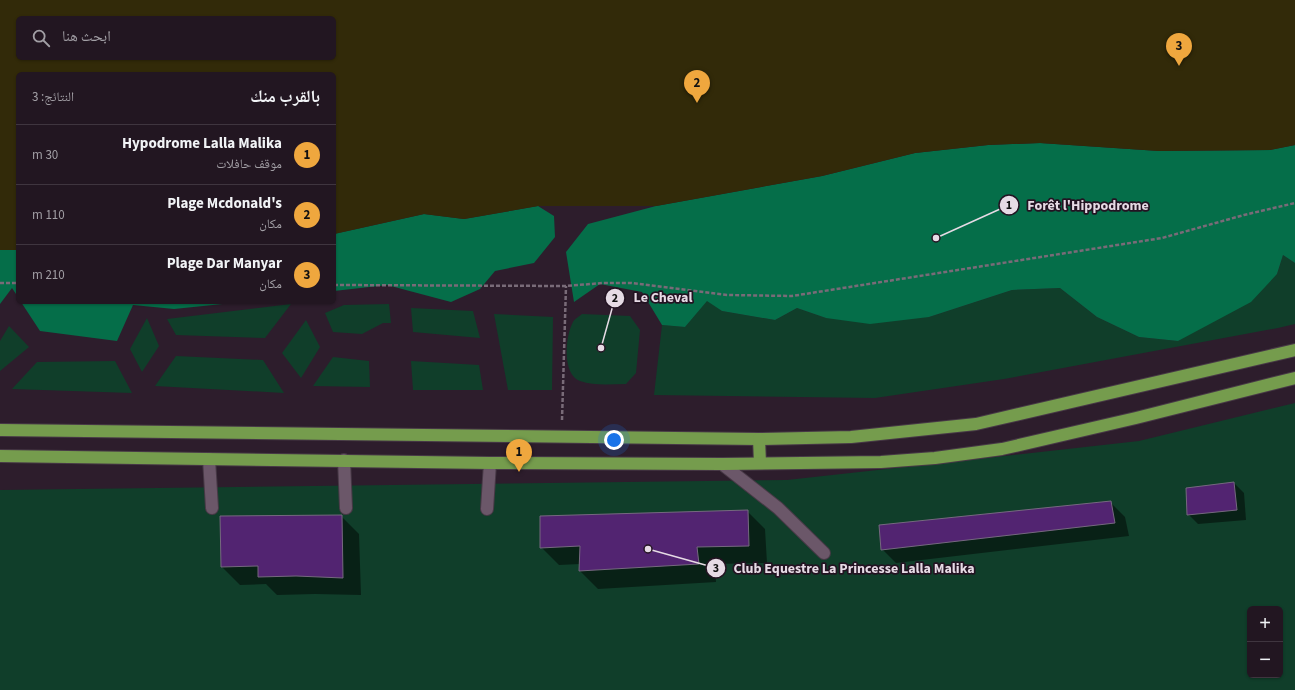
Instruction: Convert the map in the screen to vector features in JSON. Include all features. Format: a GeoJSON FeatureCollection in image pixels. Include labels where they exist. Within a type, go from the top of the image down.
{"type":"FeatureCollection","features":[{"type":"Feature","properties":{"kind":"highway"},"geometry":{"type":"LineString","coordinates":[[0,430],[759,438],[851,437],[976,424],[1295,350]]}},
{"type":"Feature","properties":{"kind":"highway"},"geometry":{"type":"LineString","coordinates":[[0,456],[490,463],[722,464],[881,462],[935,458],[1002,449],[1136,418],[1295,378]]}},
{"type":"Feature","properties":{"kind":"highway"},"geometry":{"type":"LineString","coordinates":[[759,438],[760,463]]}},
{"type":"Feature","properties":{"kind":"street"},"geometry":{"type":"LineString","coordinates":[[209,459],[212,508]]}},
{"type":"Feature","properties":{"kind":"street"},"geometry":{"type":"LineString","coordinates":[[344,460],[346,508]]}},
{"type":"Feature","properties":{"kind":"street"},"geometry":{"type":"LineString","coordinates":[[487,509],[490,463]]}},
{"type":"Feature","properties":{"kind":"street"},"geometry":{"type":"LineString","coordinates":[[722,464],[778,508],[824,553]]}},
{"type":"Feature","properties":{"kind":"path"},"geometry":{"type":"LineString","coordinates":[[336,285],[566,286],[603,283],[631,283],[727,295],[792,296],[1162,238],[1295,202]]}},
{"type":"Feature","properties":{"kind":"path"},"geometry":{"type":"LineString","coordinates":[[0,283],[16,284]]}},
{"type":"Feature","properties":{"kind":"path"},"geometry":{"type":"LineString","coordinates":[[561,436],[566,286]]}},
{"type":"Feature","properties":{"kind":"green space"},"geometry":{"type":"Polygon","coordinates":[[[1040,143],[1159,151],[1270,150],[1295,145],[1295,263],[1283,255],[1277,274],[1251,302],[1178,341],[1139,337],[1097,317],[1060,288],[1012,290],[929,317],[870,324],[826,318],[797,308],[775,320],[722,311],[707,301],[685,327],[662,325],[642,292],[600,284],[574,302],[566,252],[588,224],[656,206],[822,176],[915,153],[988,145],[1040,143]]]}},
{"type":"Feature","properties":{"kind":"green space"},"geometry":{"type":"Polygon","coordinates":[[[538,206],[554,216],[555,237],[534,263],[495,271],[480,289],[451,302],[387,285],[336,291],[336,234],[424,214],[464,219],[538,206]]]}},
{"type":"Feature","properties":{"kind":"green space"},"geometry":{"type":"Polygon","coordinates":[[[0,250],[16,250],[16,294],[12,288],[0,304],[0,250]]]}},
{"type":"Feature","properties":{"kind":"green space"},"geometry":{"type":"Polygon","coordinates":[[[1283,255],[1295,263],[1295,324],[1278,328],[1004,379],[875,398],[654,395],[662,325],[685,327],[707,300],[722,311],[775,320],[797,308],[826,318],[929,317],[1012,290],[1060,288],[1097,317],[1139,337],[1178,341],[1277,274],[1283,255]]]}},
{"type":"Feature","properties":{"kind":"green space"},"geometry":{"type":"Polygon","coordinates":[[[22,304],[223,304],[174,309],[133,305],[117,341],[40,331],[22,304]]]}},
{"type":"Feature","properties":{"kind":"green space"},"geometry":{"type":"Polygon","coordinates":[[[291,304],[265,338],[176,335],[167,319],[291,304]]]}},
{"type":"Feature","properties":{"kind":"green space"},"geometry":{"type":"Polygon","coordinates":[[[389,304],[391,323],[383,323],[362,334],[333,332],[325,313],[344,305],[389,304]]]}},
{"type":"Feature","properties":{"kind":"green space"},"geometry":{"type":"Polygon","coordinates":[[[411,308],[473,311],[480,338],[413,332],[411,308]]]}},
{"type":"Feature","properties":{"kind":"green space"},"geometry":{"type":"Polygon","coordinates":[[[494,314],[553,317],[552,390],[508,390],[494,314]]]}},
{"type":"Feature","properties":{"kind":"green space"},"geometry":{"type":"Polygon","coordinates":[[[582,314],[630,316],[640,330],[636,373],[626,384],[585,383],[574,377],[570,371],[567,354],[568,336],[574,321],[582,314]]]}},
{"type":"Feature","properties":{"kind":"green space"},"geometry":{"type":"Polygon","coordinates":[[[147,318],[159,346],[142,372],[130,349],[147,318]]]}},
{"type":"Feature","properties":{"kind":"green space"},"geometry":{"type":"Polygon","coordinates":[[[306,320],[320,347],[301,378],[282,353],[306,320]]]}},
{"type":"Feature","properties":{"kind":"green space"},"geometry":{"type":"Polygon","coordinates":[[[9,326],[29,347],[0,371],[0,341],[9,326]]]}},
{"type":"Feature","properties":{"kind":"green space"},"geometry":{"type":"Polygon","coordinates":[[[176,356],[263,360],[284,393],[155,386],[176,356]]]}},
{"type":"Feature","properties":{"kind":"green space"},"geometry":{"type":"Polygon","coordinates":[[[333,357],[369,361],[370,387],[313,386],[333,357]]]}},
{"type":"Feature","properties":{"kind":"green space"},"geometry":{"type":"Polygon","coordinates":[[[115,361],[132,393],[12,389],[37,362],[115,361]]]}},
{"type":"Feature","properties":{"kind":"green space"},"geometry":{"type":"Polygon","coordinates":[[[411,361],[479,365],[483,390],[413,390],[411,361]]]}},
{"type":"Feature","properties":{"kind":"green space"},"geometry":{"type":"Polygon","coordinates":[[[1295,403],[1295,690],[0,690],[0,490],[787,480],[1139,441],[1295,403]]]}},
{"type":"Feature","properties":{"kind":"sand"},"geometry":{"type":"Polygon","coordinates":[[[0,0],[1295,0],[1295,145],[1270,150],[1159,151],[1040,143],[988,145],[915,153],[822,176],[656,206],[538,206],[464,219],[424,214],[336,234],[336,72],[16,72],[16,250],[0,250],[0,0]]]}},
{"type":"Feature","properties":{"kind":"building"},"geometry":{"type":"Polygon","coordinates":[[[1234,482],[1237,510],[1187,515],[1186,488],[1234,482]]]}},
{"type":"Feature","properties":{"kind":"building"},"geometry":{"type":"Polygon","coordinates":[[[1111,501],[1115,523],[881,550],[879,525],[1111,501]]]}},
{"type":"Feature","properties":{"kind":"building"},"geometry":{"type":"Polygon","coordinates":[[[748,510],[749,546],[697,547],[699,564],[579,571],[580,546],[540,548],[540,516],[748,510]]]}},
{"type":"Feature","properties":{"kind":"building"},"geometry":{"type":"Polygon","coordinates":[[[342,515],[343,578],[296,576],[258,577],[258,566],[221,567],[220,516],[342,515]]]}},
{"type":"Feature","properties":{"kind":"place","name":"Plage Dar Manyar"},"geometry":{"type":"Point","coordinates":[1179,66]}},
{"type":"Feature","properties":{"kind":"place","name":"Plage Mcdonald's"},"geometry":{"type":"Point","coordinates":[697,103]}},
{"type":"Feature","properties":{"kind":"place","name":"Forêt l'Hippodrome"},"geometry":{"type":"Point","coordinates":[936,238]}},
{"type":"Feature","properties":{"kind":"place","name":"Le Cheval"},"geometry":{"type":"Point","coordinates":[601,348]}},
{"type":"Feature","properties":{"kind":"place","name":"Hypodrome Lalla Malika"},"geometry":{"type":"Point","coordinates":[519,472]}},
{"type":"Feature","properties":{"kind":"place","name":"Club Equestre La Princesse Lalla Malika"},"geometry":{"type":"Point","coordinates":[648,549]}}]}
